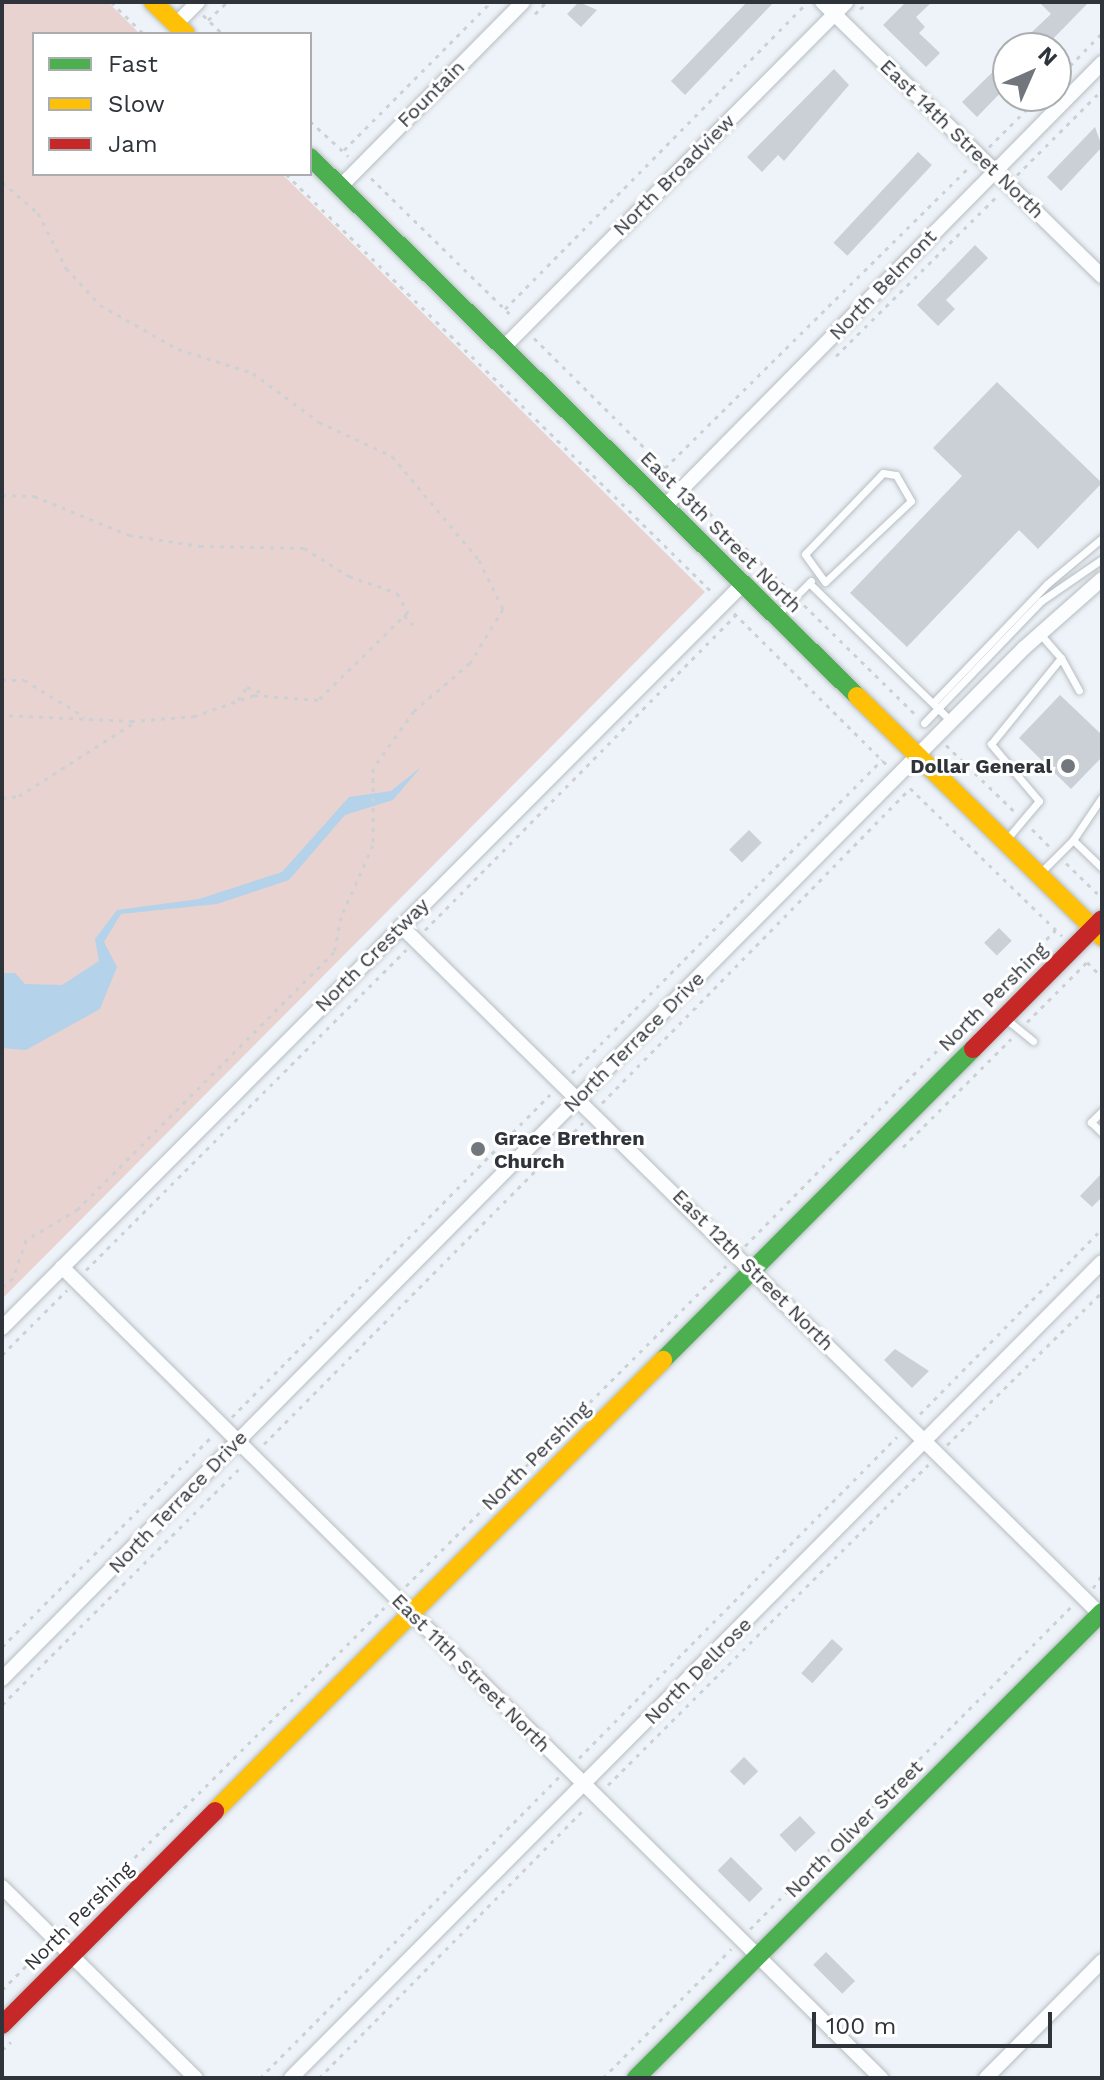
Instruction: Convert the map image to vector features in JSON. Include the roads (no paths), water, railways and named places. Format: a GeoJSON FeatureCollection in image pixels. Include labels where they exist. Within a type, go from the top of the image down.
{"type":"FeatureCollection","features":[{"type":"Feature","properties":{"kind":"main road"},"geometry":{"type":"LineString","coordinates":[[153,2],[181,29]]}},
{"type":"Feature","properties":{"kind":"main road","name":"East 13th Street North"},"geometry":{"type":"LineString","coordinates":[[312,159],[1004,841],[1099,928]]}},
{"type":"Feature","properties":{"kind":"main road","name":"North Pershing"},"geometry":{"type":"LineString","coordinates":[[2,2025],[1073,948],[1099,928]]}},
{"type":"Feature","properties":{"kind":"main road","name":"North Oliver Street"},"geometry":{"type":"LineString","coordinates":[[636,2078],[1101,1614]]}},
{"type":"Feature","properties":{"kind":"street"},"geometry":{"type":"LineString","coordinates":[[181,29],[198,2]]}},
{"type":"Feature","properties":{"kind":"street","name":"Fountain"},"geometry":{"type":"LineString","coordinates":[[340,187],[523,2]]}},
{"type":"Feature","properties":{"kind":"street","name":"East 14th Street North"},"geometry":{"type":"LineString","coordinates":[[822,2],[1102,276]]}},
{"type":"Feature","properties":{"kind":"street","name":"North Broadview"},"geometry":{"type":"LineString","coordinates":[[503,348],[846,2]]}},
{"type":"Feature","properties":{"kind":"street","name":"North Belmont"},"geometry":{"type":"LineString","coordinates":[[664,507],[689,492],[994,171],[1102,63]]}},
{"type":"Feature","properties":{"kind":"street","name":"North Terrace Drive"},"geometry":{"type":"LineString","coordinates":[[2,1679],[899,775],[1040,634],[1098,582]]}},
{"type":"Feature","properties":{"kind":"street","name":"North Crestway"},"geometry":{"type":"LineString","coordinates":[[2,1328],[743,584]]}},
{"type":"Feature","properties":{"kind":"street","name":"East 12th Street North"},"geometry":{"type":"LineString","coordinates":[[401,926],[1101,1614]]}},
{"type":"Feature","properties":{"kind":"street","name":"North Dellrose"},"geometry":{"type":"LineString","coordinates":[[291,2078],[1102,1262]]}},
{"type":"Feature","properties":{"kind":"street","name":"East 11th Street North"},"geometry":{"type":"LineString","coordinates":[[62,1267],[881,2078]]}},
{"type":"Feature","properties":{"kind":"street"},"geometry":{"type":"LineString","coordinates":[[2,1887],[196,2078]]}},
{"type":"Feature","properties":{"kind":"street"},"geometry":{"type":"LineString","coordinates":[[986,2078],[1102,1961]]}},
{"type":"Feature","properties":{"kind":"lane"},"geometry":{"type":"LineString","coordinates":[[883,473],[896,475],[911,494],[907,506],[829,584],[817,575],[805,554],[883,473]]}},
{"type":"Feature","properties":{"kind":"lane"},"geometry":{"type":"LineString","coordinates":[[924,723],[936,706],[1075,560],[1102,538]]}},
{"type":"Feature","properties":{"kind":"lane"},"geometry":{"type":"LineString","coordinates":[[936,706],[1041,601],[1082,569],[1102,559]]}},
{"type":"Feature","properties":{"kind":"lane"},"geometry":{"type":"LineString","coordinates":[[1075,560],[1098,582]]}},
{"type":"Feature","properties":{"kind":"lane"},"geometry":{"type":"LineString","coordinates":[[776,616],[817,575]]}},
{"type":"Feature","properties":{"kind":"lane"},"geometry":{"type":"LineString","coordinates":[[809,583],[952,722]]}},
{"type":"Feature","properties":{"kind":"lane"},"geometry":{"type":"LineString","coordinates":[[1040,634],[1061,658],[1079,690]]}},
{"type":"Feature","properties":{"kind":"lane"},"geometry":{"type":"LineString","coordinates":[[1004,841],[1039,801],[991,744],[1061,658]]}},
{"type":"Feature","properties":{"kind":"lane"},"geometry":{"type":"LineString","coordinates":[[1038,874],[1073,840],[1102,797]]}},
{"type":"Feature","properties":{"kind":"lane"},"geometry":{"type":"LineString","coordinates":[[1073,840],[1102,868]]}},
{"type":"Feature","properties":{"kind":"lane"},"geometry":{"type":"LineString","coordinates":[[1004,1017],[1033,1041]]}},
{"type":"Feature","properties":{"kind":"lane"},"geometry":{"type":"LineString","coordinates":[[1102,1111],[1091,1122],[1102,1133]]}},
{"type":"Feature","properties":{"kind":"water"},"geometry":{"type":"Polygon","coordinates":[[[421,767],[393,800],[345,815],[289,880],[217,904],[121,914],[104,942],[117,967],[100,1009],[26,1050],[2,1048],[2,973],[15,973],[25,984],[62,985],[99,961],[95,939],[117,910],[199,899],[282,872],[349,797],[391,791],[421,767]]]}},
{"type":"Feature","properties":{"kind":"place","name":"Dollar General"},"geometry":{"type":"Point","coordinates":[1068,766]}},
{"type":"Feature","properties":{"kind":"place","name":"Grace Brethren Church"},"geometry":{"type":"Point","coordinates":[478,1149]}}]}
